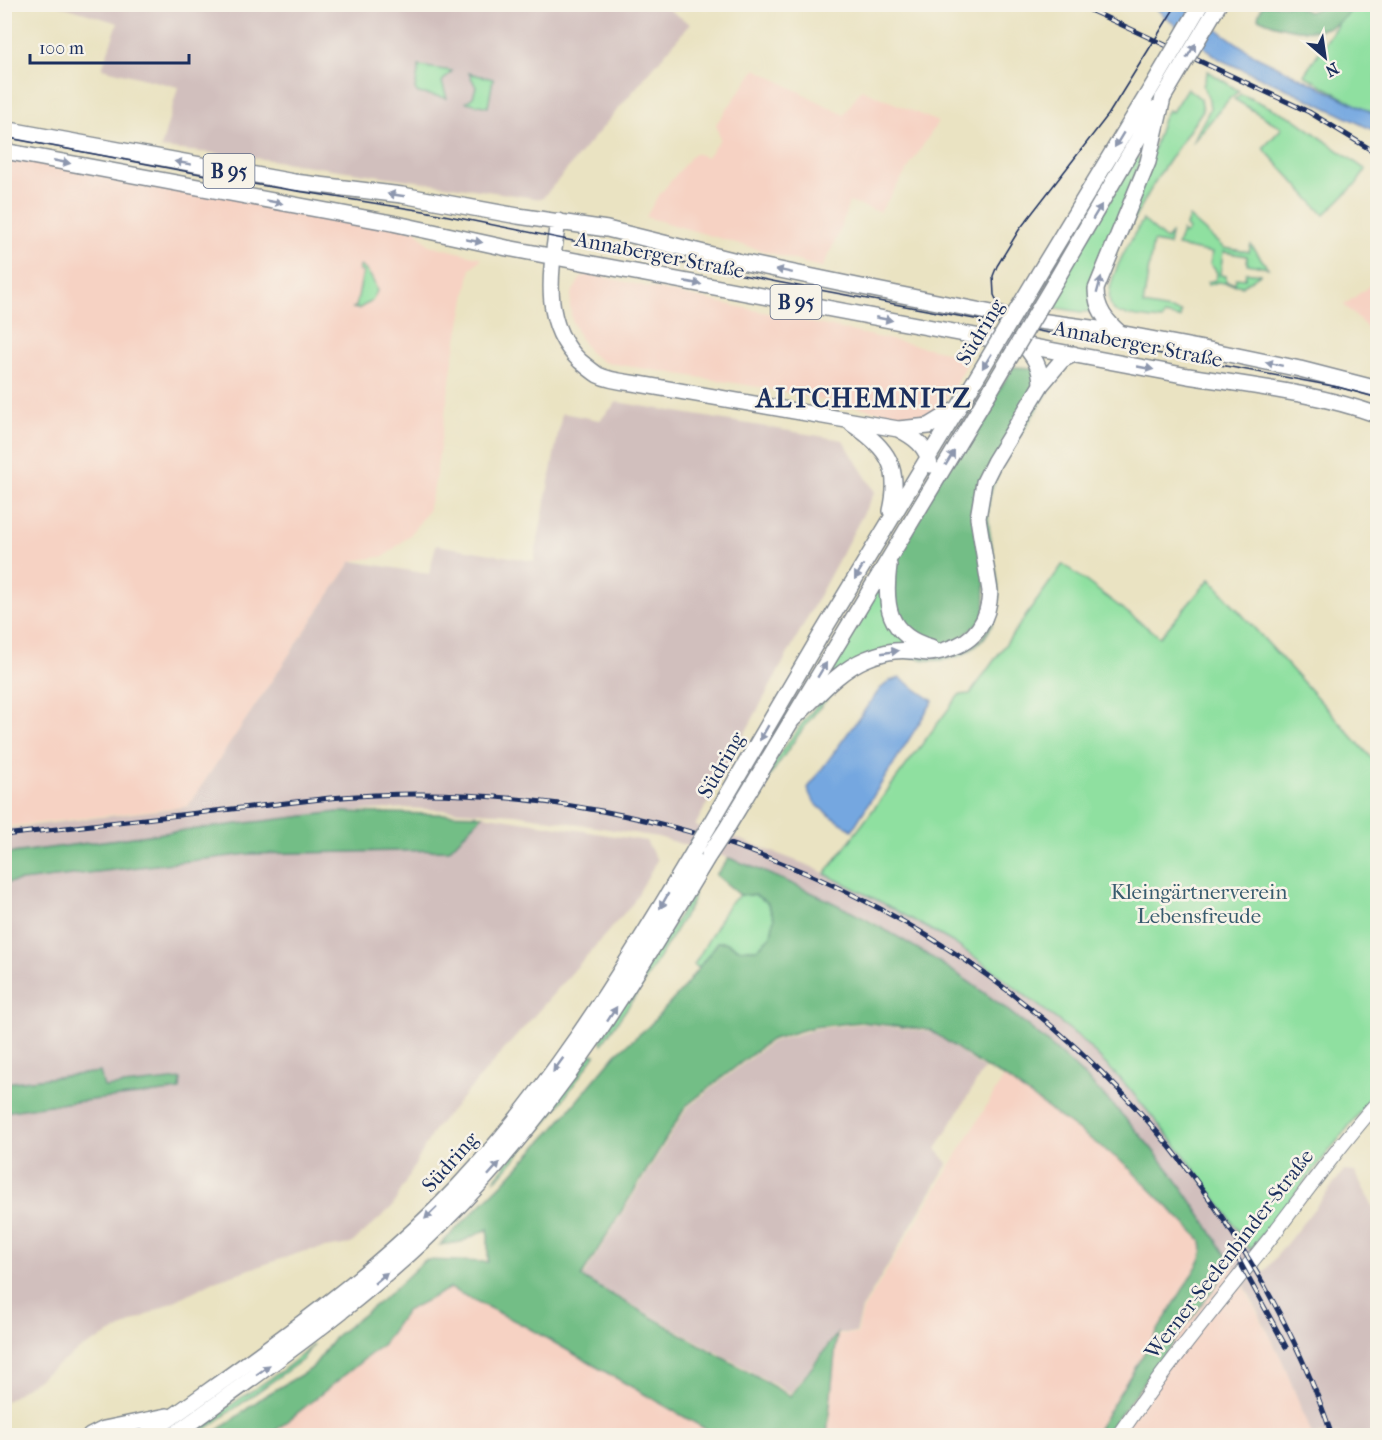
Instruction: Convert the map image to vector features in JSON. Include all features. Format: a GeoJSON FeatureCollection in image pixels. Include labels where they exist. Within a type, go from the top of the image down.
{"type":"FeatureCollection","features":[{"type":"Feature","properties":{"kind":"main road","name":"Südring"},"geometry":{"type":"LineString","coordinates":[[146,1436],[318,1310],[399,1243],[458,1185],[512,1125],[545,1083],[592,1017],[694,851],[717,828],[792,720],[890,559],[1056,280],[1156,94],[1201,4]]}},
{"type":"Feature","properties":{"kind":"main road","name":"Südring"},"geometry":{"type":"LineString","coordinates":[[172,1436],[338,1313],[423,1241],[484,1180],[555,1095],[627,991],[709,855],[717,828],[889,522],[1038,274],[1156,94],[1219,4]]}},
{"type":"Feature","properties":{"kind":"main road"},"geometry":{"type":"LineString","coordinates":[[1121,334],[1102,314],[1098,306],[1096,289],[1149,162],[1156,94]]}},
{"type":"Feature","properties":{"kind":"main road","name":"Annaberger Straße"},"geometry":{"type":"LineString","coordinates":[[4,129],[294,182],[402,195],[607,229],[741,262],[1017,318],[1121,334],[1300,369],[1377,389]]}},
{"type":"Feature","properties":{"kind":"main road","name":"Annaberger Straße"},"geometry":{"type":"LineString","coordinates":[[4,151],[392,223],[416,230],[553,257],[1297,394],[1358,408],[1377,415]]}},
{"type":"Feature","properties":{"kind":"main road"},"geometry":{"type":"LineString","coordinates":[[558,221],[550,288],[552,308],[558,330],[570,351],[599,375],[622,381],[898,429],[929,426],[957,409]]}},
{"type":"Feature","properties":{"kind":"main road"},"geometry":{"type":"LineString","coordinates":[[1023,344],[1038,362],[1041,385]]}},
{"type":"Feature","properties":{"kind":"main road"},"geometry":{"type":"LineString","coordinates":[[792,720],[850,667],[864,660],[879,654],[897,651],[909,650],[931,654],[965,643],[972,637],[986,618],[990,591],[978,518],[984,482],[1041,385],[1056,365],[1074,354]]}},
{"type":"Feature","properties":{"kind":"main road"},"geometry":{"type":"LineString","coordinates":[[847,420],[873,439],[890,460],[894,470],[896,490],[889,522]]}},
{"type":"Feature","properties":{"kind":"main road"},"geometry":{"type":"LineString","coordinates":[[898,429],[922,444],[928,457],[930,470],[920,508]]}},
{"type":"Feature","properties":{"kind":"main road"},"geometry":{"type":"LineString","coordinates":[[890,559],[886,593],[889,612],[893,620],[910,639],[930,647],[946,650]]}},
{"type":"Feature","properties":{"kind":"main road","name":"Werner-Seelenbinder-Straße"},"geometry":{"type":"LineString","coordinates":[[1118,1436],[1229,1287],[1351,1131],[1377,1102]]}},
{"type":"Feature","properties":{"kind":"main road"},"geometry":{"type":"LineString","coordinates":[[191,1436],[216,1404]]}},
{"type":"Feature","properties":{"kind":"main road"},"geometry":{"type":"LineString","coordinates":[[90,1436],[104,1429],[176,1414]]}},
{"type":"Feature","properties":{"kind":"shaded area"},"geometry":{"type":"Polygon","coordinates":[[[661,4],[690,24],[542,199],[241,156],[161,148],[178,87],[102,68],[118,23],[58,5],[661,4]]]}},
{"type":"Feature","properties":{"kind":"shaded area"},"geometry":{"type":"Polygon","coordinates":[[[756,69],[844,115],[861,89],[938,122],[880,212],[849,202],[840,231],[822,268],[646,217],[656,199],[694,153],[707,157],[720,139],[716,124],[756,69]]]}},
{"type":"Feature","properties":{"kind":"shaded area"},"geometry":{"type":"Polygon","coordinates":[[[4,151],[416,230],[429,245],[482,258],[471,268],[453,360],[435,482],[428,511],[410,535],[385,556],[352,561],[188,806],[5,827],[4,151]]]}},
{"type":"Feature","properties":{"kind":"shaded area"},"geometry":{"type":"Polygon","coordinates":[[[589,274],[969,357],[952,392],[936,411],[926,417],[915,419],[759,387],[603,362],[589,352],[572,321],[571,294],[581,278],[589,274]]]}},
{"type":"Feature","properties":{"kind":"shaded area"},"geometry":{"type":"Polygon","coordinates":[[[1377,280],[1377,338],[1344,305],[1377,280]]]}},
{"type":"Feature","properties":{"kind":"shaded area"},"geometry":{"type":"Polygon","coordinates":[[[617,402],[843,440],[875,492],[695,826],[736,838],[810,866],[881,901],[982,962],[1078,1036],[1127,1086],[1184,1155],[1227,1214],[1264,1272],[1344,1171],[1355,1172],[1377,1215],[1377,1435],[1312,1435],[1282,1360],[1250,1296],[1190,1200],[1168,1169],[1116,1108],[1061,1054],[1002,1005],[869,919],[764,871],[658,837],[515,814],[406,808],[338,812],[5,854],[4,829],[192,806],[188,806],[352,561],[429,574],[436,545],[534,561],[562,413],[600,420],[617,402]]]}},
{"type":"Feature","properties":{"kind":"shaded area"},"geometry":{"type":"Polygon","coordinates":[[[483,815],[646,841],[657,860],[633,903],[434,1130],[392,1207],[351,1244],[305,1251],[214,1281],[82,1348],[5,1402],[4,883],[248,854],[449,850],[483,815]]]}},
{"type":"Feature","properties":{"kind":"shaded area"},"geometry":{"type":"Polygon","coordinates":[[[863,1024],[932,1032],[984,1069],[936,1149],[948,1163],[862,1309],[856,1333],[837,1333],[790,1393],[583,1277],[688,1107],[771,1042],[816,1029],[863,1024]]]}},
{"type":"Feature","properties":{"kind":"shaded area"},"geometry":{"type":"Polygon","coordinates":[[[1004,1077],[1125,1164],[1201,1240],[1203,1254],[1094,1435],[827,1436],[837,1334],[857,1334],[863,1310],[1004,1077]]]}},
{"type":"Feature","properties":{"kind":"shaded area"},"geometry":{"type":"Polygon","coordinates":[[[1232,1264],[1282,1360],[1312,1435],[1105,1436],[1232,1264]]]}},
{"type":"Feature","properties":{"kind":"shaded area"},"geometry":{"type":"Polygon","coordinates":[[[450,1288],[525,1326],[716,1435],[270,1436],[383,1344],[406,1311],[450,1288]]]}},
{"type":"Feature","properties":{"kind":"green space"},"geometry":{"type":"Polygon","coordinates":[[[1263,5],[1294,5],[1308,12],[1331,5],[1357,5],[1332,26],[1304,30],[1285,28],[1258,18],[1263,5]]]}},
{"type":"Feature","properties":{"kind":"green space"},"geometry":{"type":"Polygon","coordinates":[[[1350,5],[1377,5],[1377,117],[1304,75],[1350,5]]]}},
{"type":"Feature","properties":{"kind":"green space"},"geometry":{"type":"Polygon","coordinates":[[[419,66],[452,71],[442,82],[447,98],[418,93],[415,89],[419,66]]]}},
{"type":"Feature","properties":{"kind":"green space"},"geometry":{"type":"Polygon","coordinates":[[[1208,71],[1239,91],[1230,98],[1192,143],[1210,109],[1203,86],[1208,71]]]}},
{"type":"Feature","properties":{"kind":"green space"},"geometry":{"type":"Polygon","coordinates":[[[469,73],[493,79],[488,107],[466,102],[473,97],[476,87],[469,73]]]}},
{"type":"Feature","properties":{"kind":"green space"},"geometry":{"type":"Polygon","coordinates":[[[1187,88],[1201,99],[1203,110],[1159,175],[1127,232],[1163,119],[1168,110],[1172,112],[1187,88]]]}},
{"type":"Feature","properties":{"kind":"green space"},"geometry":{"type":"Polygon","coordinates":[[[1241,94],[1293,118],[1366,170],[1357,183],[1324,215],[1263,148],[1282,128],[1234,99],[1241,94]]]}},
{"type":"Feature","properties":{"kind":"green space"},"geometry":{"type":"Polygon","coordinates":[[[1137,157],[1140,159],[1139,164],[1092,285],[1096,311],[1081,312],[1051,307],[1065,281],[1063,279],[1137,157]]]}},
{"type":"Feature","properties":{"kind":"green space"},"geometry":{"type":"Polygon","coordinates":[[[1189,217],[1224,248],[1249,252],[1251,245],[1268,268],[1247,264],[1247,256],[1223,252],[1220,275],[1226,276],[1226,282],[1235,283],[1236,278],[1245,279],[1246,272],[1260,274],[1243,286],[1218,282],[1208,285],[1208,282],[1215,280],[1217,275],[1210,264],[1212,253],[1177,246],[1182,231],[1185,234],[1189,229],[1186,226],[1189,217]]]}},
{"type":"Feature","properties":{"kind":"green space"},"geometry":{"type":"Polygon","coordinates":[[[1143,220],[1166,240],[1171,234],[1169,245],[1153,242],[1143,305],[1181,312],[1180,318],[1164,315],[1162,320],[1124,315],[1115,311],[1110,303],[1112,279],[1143,220]]]}},
{"type":"Feature","properties":{"kind":"green space"},"geometry":{"type":"Polygon","coordinates":[[[360,266],[371,277],[377,291],[372,301],[358,309],[352,308],[356,307],[363,272],[359,271],[360,266]]]}},
{"type":"Feature","properties":{"kind":"green space"},"geometry":{"type":"Polygon","coordinates":[[[1013,367],[1035,368],[1041,375],[984,482],[985,618],[946,650],[898,628],[890,559],[993,386],[1000,389],[1013,367]]]}},
{"type":"Feature","properties":{"kind":"green space"},"geometry":{"type":"Polygon","coordinates":[[[1056,372],[1059,378],[1054,382],[1007,457],[992,488],[988,518],[998,589],[997,606],[993,622],[984,638],[966,653],[951,658],[927,660],[908,657],[890,658],[870,664],[851,676],[821,706],[758,794],[751,797],[801,726],[846,676],[877,659],[905,655],[939,658],[954,655],[967,650],[984,635],[992,620],[996,604],[994,570],[985,518],[986,490],[995,467],[1056,372]]]}},
{"type":"Feature","properties":{"kind":"green space"},"geometry":{"type":"Polygon","coordinates":[[[890,559],[918,643],[879,654],[792,720],[890,559]]]}},
{"type":"Feature","properties":{"kind":"green space","name":"Kleingärtnerverein Lebensfreude"},"geometry":{"type":"Polygon","coordinates":[[[1063,564],[1160,637],[1210,579],[1377,764],[1377,1091],[1250,1250],[1184,1155],[1127,1086],[1078,1036],[982,962],[952,942],[825,874],[959,695],[970,694],[1063,564]]]}},
{"type":"Feature","properties":{"kind":"green space"},"geometry":{"type":"Polygon","coordinates":[[[338,812],[483,815],[449,850],[248,854],[5,883],[5,854],[338,812]]]}},
{"type":"Feature","properties":{"kind":"green space"},"geometry":{"type":"Polygon","coordinates":[[[729,858],[855,913],[914,946],[971,983],[1025,1023],[1076,1068],[1124,1117],[1169,1170],[1202,1217],[1232,1264],[1105,1435],[1094,1435],[1198,1264],[1203,1250],[1201,1240],[1125,1164],[1004,1077],[986,1068],[930,1030],[861,1022],[813,1027],[770,1040],[686,1106],[581,1277],[790,1396],[837,1334],[827,1435],[716,1435],[525,1326],[450,1288],[406,1311],[383,1344],[270,1435],[212,1435],[263,1397],[311,1369],[337,1335],[388,1295],[425,1260],[488,1262],[488,1229],[461,1242],[440,1245],[503,1183],[555,1127],[616,1054],[649,1026],[682,990],[718,942],[725,942],[739,949],[757,949],[771,936],[774,918],[767,902],[755,895],[740,895],[716,875],[729,858]]]}},
{"type":"Feature","properties":{"kind":"green space"},"geometry":{"type":"Polygon","coordinates":[[[694,892],[692,903],[638,992],[602,1044],[600,1041],[694,892]]]}},
{"type":"Feature","properties":{"kind":"green space"},"geometry":{"type":"Polygon","coordinates":[[[740,895],[755,895],[767,902],[774,918],[771,936],[757,949],[739,949],[725,942],[718,942],[699,968],[694,965],[729,904],[740,895]]]}},
{"type":"Feature","properties":{"kind":"green space"},"geometry":{"type":"Polygon","coordinates":[[[591,1054],[595,1055],[546,1123],[494,1180],[591,1054]]]}},
{"type":"Feature","properties":{"kind":"green space"},"geometry":{"type":"Polygon","coordinates":[[[100,1072],[104,1087],[181,1079],[180,1090],[5,1112],[5,1083],[100,1072]]]}},
{"type":"Feature","properties":{"kind":"green space"},"geometry":{"type":"Polygon","coordinates":[[[313,1344],[302,1360],[197,1435],[224,1410],[300,1357],[313,1344]]]}},
{"type":"Feature","properties":{"kind":"water"},"geometry":{"type":"Polygon","coordinates":[[[1153,5],[1182,5],[1254,55],[1377,115],[1377,132],[1221,60],[1153,5]]]}},
{"type":"Feature","properties":{"kind":"water"},"geometry":{"type":"Polygon","coordinates":[[[900,678],[933,701],[852,830],[819,807],[808,788],[880,689],[890,681],[900,678]]]}},
{"type":"Feature","properties":{"kind":"tram line"},"geometry":{"type":"LineString","coordinates":[[1017,326],[1000,308],[994,295],[993,276],[997,266],[1019,230],[1108,115],[1177,4]]}},
{"type":"Feature","properties":{"kind":"tram line"},"geometry":{"type":"LineString","coordinates":[[4,137],[253,184],[424,211],[777,282],[1338,387],[1378,398]]}},
{"type":"Feature","properties":{"kind":"railway"},"geometry":{"type":"LineString","coordinates":[[1077,4],[1309,112],[1378,154]]}},
{"type":"Feature","properties":{"kind":"railway"},"geometry":{"type":"LineString","coordinates":[[4,835],[330,798],[468,795],[603,811],[733,845],[857,897],[972,965],[1077,1049],[1170,1148],[1250,1261],[1262,1282],[1306,1368],[1332,1436]]}},
{"type":"Feature","properties":{"kind":"railway"},"geometry":{"type":"LineString","coordinates":[[1236,1255],[1286,1347]]}},
{"type":"Feature","properties":{"kind":"district","name":"ALTCHEMNITZ"},"geometry":{"type":"Point","coordinates":[864,398]}}]}
